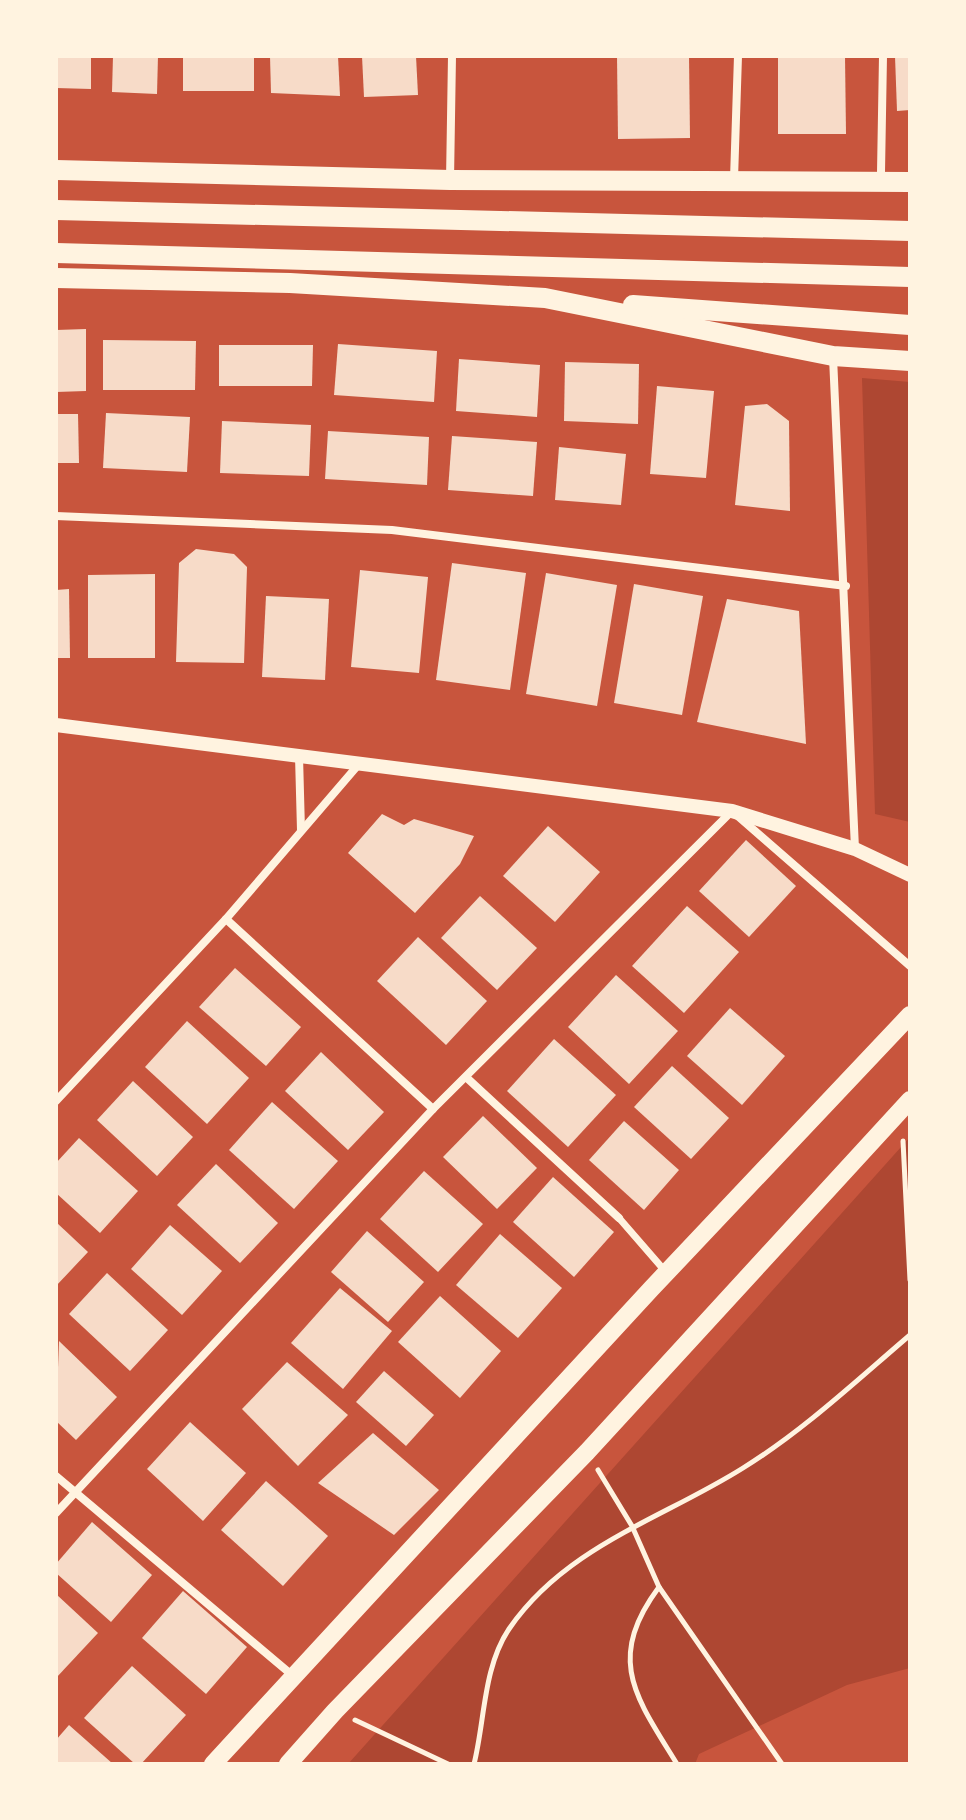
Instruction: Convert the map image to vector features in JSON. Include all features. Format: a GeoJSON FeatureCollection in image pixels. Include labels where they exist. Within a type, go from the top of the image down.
{"type":"FeatureCollection","features":[{"type":"Feature","properties":{"kind":"highway"},"geometry":{"type":"LineString","coordinates":[[833,181],[910,166]]}},
{"type":"Feature","properties":{"kind":"highway"},"geometry":{"type":"LineString","coordinates":[[56,170],[450,180],[910,182]]}},
{"type":"Feature","properties":{"kind":"highway"},"geometry":{"type":"LineString","coordinates":[[56,210],[910,231]]}},
{"type":"Feature","properties":{"kind":"highway"},"geometry":{"type":"LineString","coordinates":[[56,253],[910,277]]}},
{"type":"Feature","properties":{"kind":"highway"},"geometry":{"type":"LineString","coordinates":[[56,278],[290,283],[910,325]]}},
{"type":"Feature","properties":{"kind":"highway"},"geometry":{"type":"LineString","coordinates":[[545,298],[833,356],[910,361]]}},
{"type":"Feature","properties":{"kind":"main road"},"geometry":{"type":"LineString","coordinates":[[213,1764],[666,1273],[910,1015]]}},
{"type":"Feature","properties":{"kind":"main road"},"geometry":{"type":"LineString","coordinates":[[288,1764],[335,1711],[587,1452],[906,1104]]}},
{"type":"Feature","properties":{"kind":"street"},"geometry":{"type":"LineString","coordinates":[[450,180],[452,56]]}},
{"type":"Feature","properties":{"kind":"street"},"geometry":{"type":"LineString","coordinates":[[734,179],[738,56]]}},
{"type":"Feature","properties":{"kind":"street"},"geometry":{"type":"LineString","coordinates":[[881,172],[883,56]]}},
{"type":"Feature","properties":{"kind":"street"},"geometry":{"type":"LineString","coordinates":[[833,356],[846,586],[855,849]]}},
{"type":"Feature","properties":{"kind":"street"},"geometry":{"type":"LineString","coordinates":[[56,516],[392,530],[846,586]]}},
{"type":"Feature","properties":{"kind":"street"},"geometry":{"type":"LineString","coordinates":[[56,725],[732,811],[855,849],[910,875]]}},
{"type":"Feature","properties":{"kind":"street"},"geometry":{"type":"LineString","coordinates":[[299,756],[301,830]]}},
{"type":"Feature","properties":{"kind":"street"},"geometry":{"type":"LineString","coordinates":[[56,1101],[226,919],[359,764]]}},
{"type":"Feature","properties":{"kind":"street"},"geometry":{"type":"LineString","coordinates":[[732,811],[910,966]]}},
{"type":"Feature","properties":{"kind":"street"},"geometry":{"type":"LineString","coordinates":[[56,1513],[433,1109],[732,811]]}},
{"type":"Feature","properties":{"kind":"street"},"geometry":{"type":"LineString","coordinates":[[226,919],[433,1109]]}},
{"type":"Feature","properties":{"kind":"street"},"geometry":{"type":"LineString","coordinates":[[467,1078],[619,1218],[666,1273]]}},
{"type":"Feature","properties":{"kind":"street"},"geometry":{"type":"LineString","coordinates":[[56,1476],[292,1675]]}},
{"type":"Feature","properties":{"kind":"path"},"geometry":{"type":"LineString","coordinates":[[906,1104],[910,1280]]}},
{"type":"Feature","properties":{"kind":"path"},"geometry":{"type":"LineString","coordinates":[[474,1764],[487,1686],[508,1630],[557,1574],[632,1526],[742,1469],[808,1421],[910,1335]]}},
{"type":"Feature","properties":{"kind":"path"},"geometry":{"type":"LineString","coordinates":[[587,1452],[632,1526],[659,1587],[782,1764]]}},
{"type":"Feature","properties":{"kind":"path"},"geometry":{"type":"LineString","coordinates":[[659,1587],[639,1614],[633,1634],[631,1677],[643,1708],[677,1764]]}},
{"type":"Feature","properties":{"kind":"path"},"geometry":{"type":"LineString","coordinates":[[335,1711],[448,1764]]}},
{"type":"Feature","properties":{"kind":"shaded area"},"geometry":{"type":"Polygon","coordinates":[[[862,378],[910,382],[910,822],[875,814],[862,378]]]}},
{"type":"Feature","properties":{"kind":"shaded area"},"geometry":{"type":"Polygon","coordinates":[[[910,1137],[910,1668],[847,1685],[699,1754],[695,1764],[348,1764],[910,1137]]]}},
{"type":"Feature","properties":{"kind":"building"},"geometry":{"type":"Polygon","coordinates":[[[56,56],[91,56],[91,89],[56,88],[56,56]]]}},
{"type":"Feature","properties":{"kind":"building"},"geometry":{"type":"Polygon","coordinates":[[[113,56],[158,56],[157,94],[112,92],[113,56]]]}},
{"type":"Feature","properties":{"kind":"building"},"geometry":{"type":"Polygon","coordinates":[[[183,56],[254,56],[254,91],[183,91],[183,56]]]}},
{"type":"Feature","properties":{"kind":"building"},"geometry":{"type":"Polygon","coordinates":[[[270,56],[338,56],[340,96],[271,93],[270,56]]]}},
{"type":"Feature","properties":{"kind":"building"},"geometry":{"type":"Polygon","coordinates":[[[362,56],[416,56],[418,95],[364,97],[362,56]]]}},
{"type":"Feature","properties":{"kind":"building"},"geometry":{"type":"Polygon","coordinates":[[[617,56],[689,56],[690,138],[618,139],[617,56]]]}},
{"type":"Feature","properties":{"kind":"building"},"geometry":{"type":"Polygon","coordinates":[[[778,56],[845,56],[846,134],[778,134],[778,56]]]}},
{"type":"Feature","properties":{"kind":"building"},"geometry":{"type":"Polygon","coordinates":[[[895,56],[910,56],[910,110],[897,111],[895,56]]]}},
{"type":"Feature","properties":{"kind":"building"},"geometry":{"type":"Polygon","coordinates":[[[86,329],[86,391],[56,392],[56,330],[86,329]]]}},
{"type":"Feature","properties":{"kind":"building"},"geometry":{"type":"Polygon","coordinates":[[[103,340],[196,341],[195,390],[103,390],[103,340]]]}},
{"type":"Feature","properties":{"kind":"building"},"geometry":{"type":"Polygon","coordinates":[[[338,344],[437,351],[434,402],[334,395],[338,344]]]}},
{"type":"Feature","properties":{"kind":"building"},"geometry":{"type":"Polygon","coordinates":[[[219,345],[313,345],[312,386],[219,386],[219,345]]]}},
{"type":"Feature","properties":{"kind":"building"},"geometry":{"type":"Polygon","coordinates":[[[459,359],[540,365],[537,417],[456,411],[459,359]]]}},
{"type":"Feature","properties":{"kind":"building"},"geometry":{"type":"Polygon","coordinates":[[[565,362],[639,364],[638,424],[564,421],[565,362]]]}},
{"type":"Feature","properties":{"kind":"building"},"geometry":{"type":"Polygon","coordinates":[[[657,386],[714,391],[706,478],[650,474],[657,386]]]}},
{"type":"Feature","properties":{"kind":"building"},"geometry":{"type":"Polygon","coordinates":[[[767,404],[789,421],[790,511],[735,505],[745,406],[767,404]]]}},
{"type":"Feature","properties":{"kind":"building"},"geometry":{"type":"Polygon","coordinates":[[[106,413],[190,417],[187,472],[103,468],[106,413]]]}},
{"type":"Feature","properties":{"kind":"building"},"geometry":{"type":"Polygon","coordinates":[[[56,414],[78,414],[79,463],[56,463],[56,414]]]}},
{"type":"Feature","properties":{"kind":"building"},"geometry":{"type":"Polygon","coordinates":[[[222,421],[311,425],[309,476],[220,473],[222,421]]]}},
{"type":"Feature","properties":{"kind":"building"},"geometry":{"type":"Polygon","coordinates":[[[328,431],[429,437],[427,485],[325,479],[328,431]]]}},
{"type":"Feature","properties":{"kind":"building"},"geometry":{"type":"Polygon","coordinates":[[[452,436],[537,442],[533,496],[448,490],[452,436]]]}},
{"type":"Feature","properties":{"kind":"building"},"geometry":{"type":"Polygon","coordinates":[[[559,447],[626,454],[621,505],[555,500],[559,447]]]}},
{"type":"Feature","properties":{"kind":"building"},"geometry":{"type":"Polygon","coordinates":[[[196,549],[234,554],[247,567],[244,663],[176,662],[179,563],[196,549]]]}},
{"type":"Feature","properties":{"kind":"building"},"geometry":{"type":"Polygon","coordinates":[[[452,563],[526,573],[510,690],[436,680],[452,563]]]}},
{"type":"Feature","properties":{"kind":"building"},"geometry":{"type":"Polygon","coordinates":[[[360,570],[428,577],[419,673],[351,667],[360,570]]]}},
{"type":"Feature","properties":{"kind":"building"},"geometry":{"type":"Polygon","coordinates":[[[546,573],[617,585],[597,706],[526,694],[546,573]]]}},
{"type":"Feature","properties":{"kind":"building"},"geometry":{"type":"Polygon","coordinates":[[[155,574],[155,658],[88,658],[88,575],[155,574]]]}},
{"type":"Feature","properties":{"kind":"building"},"geometry":{"type":"Polygon","coordinates":[[[634,584],[703,596],[682,715],[614,703],[634,584]]]}},
{"type":"Feature","properties":{"kind":"building"},"geometry":{"type":"Polygon","coordinates":[[[69,589],[70,658],[56,658],[56,590],[69,589]]]}},
{"type":"Feature","properties":{"kind":"building"},"geometry":{"type":"Polygon","coordinates":[[[266,596],[329,599],[325,680],[262,677],[266,596]]]}},
{"type":"Feature","properties":{"kind":"building"},"geometry":{"type":"Polygon","coordinates":[[[727,599],[799,611],[806,744],[697,722],[727,599]]]}},
{"type":"Feature","properties":{"kind":"building"},"geometry":{"type":"Polygon","coordinates":[[[382,814],[404,825],[414,819],[474,836],[460,864],[415,913],[348,853],[382,814]]]}},
{"type":"Feature","properties":{"kind":"building"},"geometry":{"type":"Polygon","coordinates":[[[548,826],[600,872],[555,922],[503,876],[548,826]]]}},
{"type":"Feature","properties":{"kind":"building"},"geometry":{"type":"Polygon","coordinates":[[[746,840],[796,886],[749,937],[699,891],[746,840]]]}},
{"type":"Feature","properties":{"kind":"building"},"geometry":{"type":"Polygon","coordinates":[[[480,896],[537,948],[497,990],[441,938],[480,896]]]}},
{"type":"Feature","properties":{"kind":"building"},"geometry":{"type":"Polygon","coordinates":[[[687,906],[739,952],[684,1013],[632,966],[687,906]]]}},
{"type":"Feature","properties":{"kind":"building"},"geometry":{"type":"Polygon","coordinates":[[[418,937],[487,1001],[446,1045],[377,981],[418,937]]]}},
{"type":"Feature","properties":{"kind":"building"},"geometry":{"type":"Polygon","coordinates":[[[235,968],[301,1027],[266,1066],[199,1007],[235,968]]]}},
{"type":"Feature","properties":{"kind":"building"},"geometry":{"type":"Polygon","coordinates":[[[616,975],[678,1031],[629,1084],[568,1027],[616,975]]]}},
{"type":"Feature","properties":{"kind":"building"},"geometry":{"type":"Polygon","coordinates":[[[730,1008],[785,1056],[742,1105],[687,1056],[730,1008]]]}},
{"type":"Feature","properties":{"kind":"building"},"geometry":{"type":"Polygon","coordinates":[[[187,1021],[249,1078],[207,1124],[145,1067],[187,1021]]]}},
{"type":"Feature","properties":{"kind":"building"},"geometry":{"type":"Polygon","coordinates":[[[554,1039],[616,1095],[568,1147],[507,1091],[554,1039]]]}},
{"type":"Feature","properties":{"kind":"building"},"geometry":{"type":"Polygon","coordinates":[[[321,1052],[384,1112],[348,1150],[285,1091],[321,1052]]]}},
{"type":"Feature","properties":{"kind":"building"},"geometry":{"type":"Polygon","coordinates":[[[672,1066],[729,1118],[691,1159],[634,1107],[672,1066]]]}},
{"type":"Feature","properties":{"kind":"building"},"geometry":{"type":"Polygon","coordinates":[[[133,1081],[193,1137],[157,1176],[97,1120],[133,1081]]]}},
{"type":"Feature","properties":{"kind":"building"},"geometry":{"type":"Polygon","coordinates":[[[272,1102],[338,1161],[294,1209],[229,1150],[272,1102]]]}},
{"type":"Feature","properties":{"kind":"building"},"geometry":{"type":"Polygon","coordinates":[[[483,1116],[537,1168],[497,1209],[443,1157],[483,1116]]]}},
{"type":"Feature","properties":{"kind":"building"},"geometry":{"type":"Polygon","coordinates":[[[624,1121],[679,1170],[644,1210],[589,1160],[624,1121]]]}},
{"type":"Feature","properties":{"kind":"building"},"geometry":{"type":"Polygon","coordinates":[[[79,1138],[138,1191],[100,1233],[56,1193],[56,1163],[79,1138]]]}},
{"type":"Feature","properties":{"kind":"building"},"geometry":{"type":"Polygon","coordinates":[[[216,1164],[278,1223],[240,1263],[177,1205],[216,1164]]]}},
{"type":"Feature","properties":{"kind":"building"},"geometry":{"type":"Polygon","coordinates":[[[424,1171],[483,1224],[438,1272],[380,1219],[424,1171]]]}},
{"type":"Feature","properties":{"kind":"building"},"geometry":{"type":"Polygon","coordinates":[[[553,1177],[614,1232],[574,1277],[513,1222],[553,1177]]]}},
{"type":"Feature","properties":{"kind":"building"},"geometry":{"type":"Polygon","coordinates":[[[56,1222],[88,1252],[56,1286],[56,1222]]]}},
{"type":"Feature","properties":{"kind":"building"},"geometry":{"type":"Polygon","coordinates":[[[170,1225],[222,1271],[182,1315],[131,1269],[170,1225]]]}},
{"type":"Feature","properties":{"kind":"building"},"geometry":{"type":"Polygon","coordinates":[[[367,1231],[424,1282],[388,1322],[331,1272],[367,1231]]]}},
{"type":"Feature","properties":{"kind":"building"},"geometry":{"type":"Polygon","coordinates":[[[500,1234],[562,1288],[518,1338],[456,1285],[500,1234]]]}},
{"type":"Feature","properties":{"kind":"building"},"geometry":{"type":"Polygon","coordinates":[[[107,1273],[168,1330],[130,1371],[69,1314],[107,1273]]]}},
{"type":"Feature","properties":{"kind":"building"},"geometry":{"type":"Polygon","coordinates":[[[340,1288],[392,1331],[343,1389],[291,1343],[340,1288]]]}},
{"type":"Feature","properties":{"kind":"building"},"geometry":{"type":"Polygon","coordinates":[[[440,1296],[501,1351],[460,1398],[398,1342],[440,1296]]]}},
{"type":"Feature","properties":{"kind":"building"},"geometry":{"type":"Polygon","coordinates":[[[59,1341],[117,1397],[76,1440],[56,1421],[59,1341]]]}},
{"type":"Feature","properties":{"kind":"building"},"geometry":{"type":"Polygon","coordinates":[[[287,1362],[348,1415],[298,1466],[242,1409],[287,1362]]]}},
{"type":"Feature","properties":{"kind":"building"},"geometry":{"type":"Polygon","coordinates":[[[384,1371],[434,1415],[406,1446],[356,1402],[384,1371]]]}},
{"type":"Feature","properties":{"kind":"building"},"geometry":{"type":"Polygon","coordinates":[[[190,1422],[246,1473],[203,1521],[147,1469],[190,1422]]]}},
{"type":"Feature","properties":{"kind":"building"},"geometry":{"type":"Polygon","coordinates":[[[373,1433],[439,1490],[394,1535],[318,1483],[373,1433]]]}},
{"type":"Feature","properties":{"kind":"building"},"geometry":{"type":"Polygon","coordinates":[[[266,1481],[328,1536],[283,1586],[221,1530],[266,1481]]]}},
{"type":"Feature","properties":{"kind":"building"},"geometry":{"type":"Polygon","coordinates":[[[92,1522],[152,1575],[111,1622],[56,1573],[56,1564],[92,1522]]]}},
{"type":"Feature","properties":{"kind":"building"},"geometry":{"type":"Polygon","coordinates":[[[183,1591],[247,1647],[206,1694],[142,1638],[183,1591]]]}},
{"type":"Feature","properties":{"kind":"building"},"geometry":{"type":"Polygon","coordinates":[[[56,1594],[98,1633],[56,1678],[56,1594]]]}},
{"type":"Feature","properties":{"kind":"building"},"geometry":{"type":"Polygon","coordinates":[[[132,1666],[186,1715],[141,1764],[135,1764],[84,1718],[132,1666]]]}},
{"type":"Feature","properties":{"kind":"building"},"geometry":{"type":"Polygon","coordinates":[[[69,1725],[113,1764],[56,1764],[56,1740],[69,1725]]]}}]}
